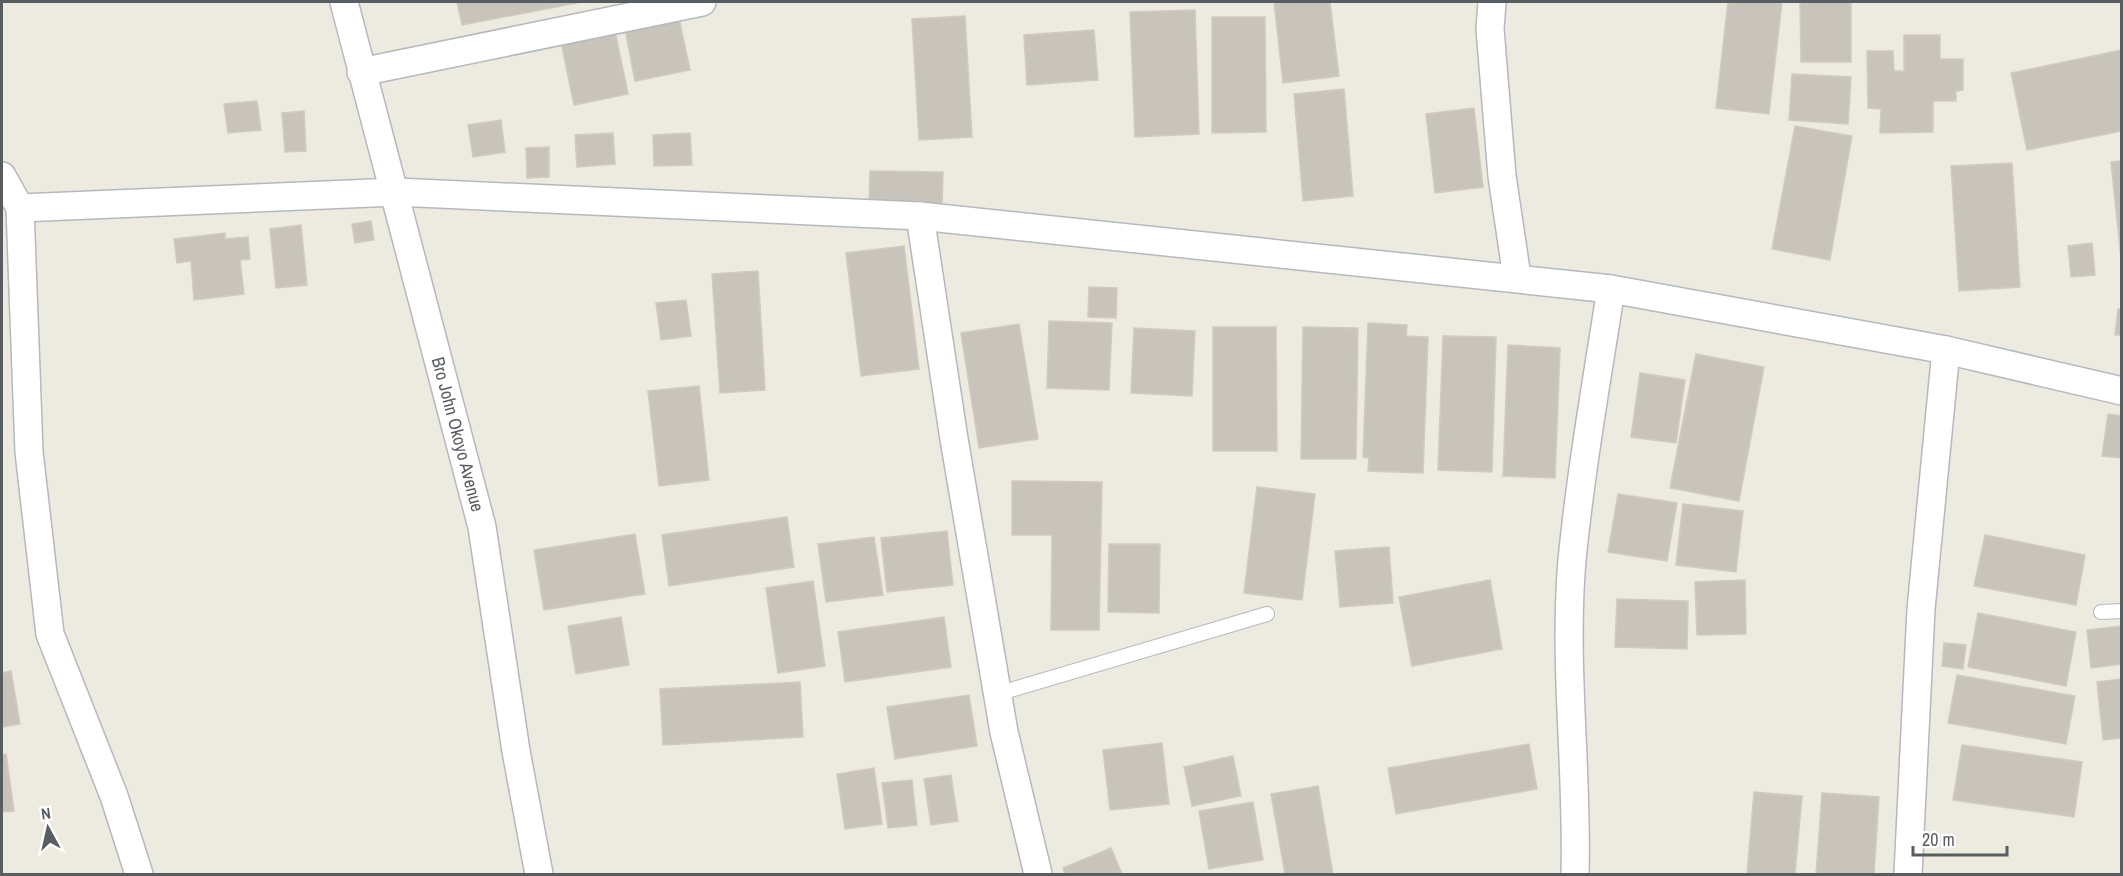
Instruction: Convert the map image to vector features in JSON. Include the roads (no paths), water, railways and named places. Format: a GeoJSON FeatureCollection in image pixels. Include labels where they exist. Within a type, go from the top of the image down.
{"type":"FeatureCollection","features":[{"type":"Feature","properties":{"kind":"street","name":"Bro John Okoyo Avenue"},"geometry":{"type":"LineString","coordinates":[[344,2],[361,72],[396,192],[482,527],[516,751],[539,874]]}},
{"type":"Feature","properties":{"kind":"street"},"geometry":{"type":"LineString","coordinates":[[361,72],[702,2]]}},
{"type":"Feature","properties":{"kind":"street"},"geometry":{"type":"LineString","coordinates":[[1492,2],[1490,29],[1502,176],[1517,277]]}},
{"type":"Feature","properties":{"kind":"street"},"geometry":{"type":"LineString","coordinates":[[2,176],[20,208],[29,452],[50,634],[114,796],[139,874]]}},
{"type":"Feature","properties":{"kind":"street"},"geometry":{"type":"LineString","coordinates":[[20,208],[396,192],[920,216],[1517,277],[1611,289],[1946,350],[2121,391]]}},
{"type":"Feature","properties":{"kind":"street"},"geometry":{"type":"LineString","coordinates":[[920,216],[954,439],[997,694],[1038,874]]}},
{"type":"Feature","properties":{"kind":"street"},"geometry":{"type":"LineString","coordinates":[[1575,874],[1576,830],[1569,711],[1572,561],[1611,289]]}},
{"type":"Feature","properties":{"kind":"street"},"geometry":{"type":"LineString","coordinates":[[1908,874],[1921,609],[1946,350]]}},
{"type":"Feature","properties":{"kind":"lane"},"geometry":{"type":"LineString","coordinates":[[2101,612],[2121,611]]}},
{"type":"Feature","properties":{"kind":"lane"},"geometry":{"type":"LineString","coordinates":[[997,694],[1267,614]]}}]}
